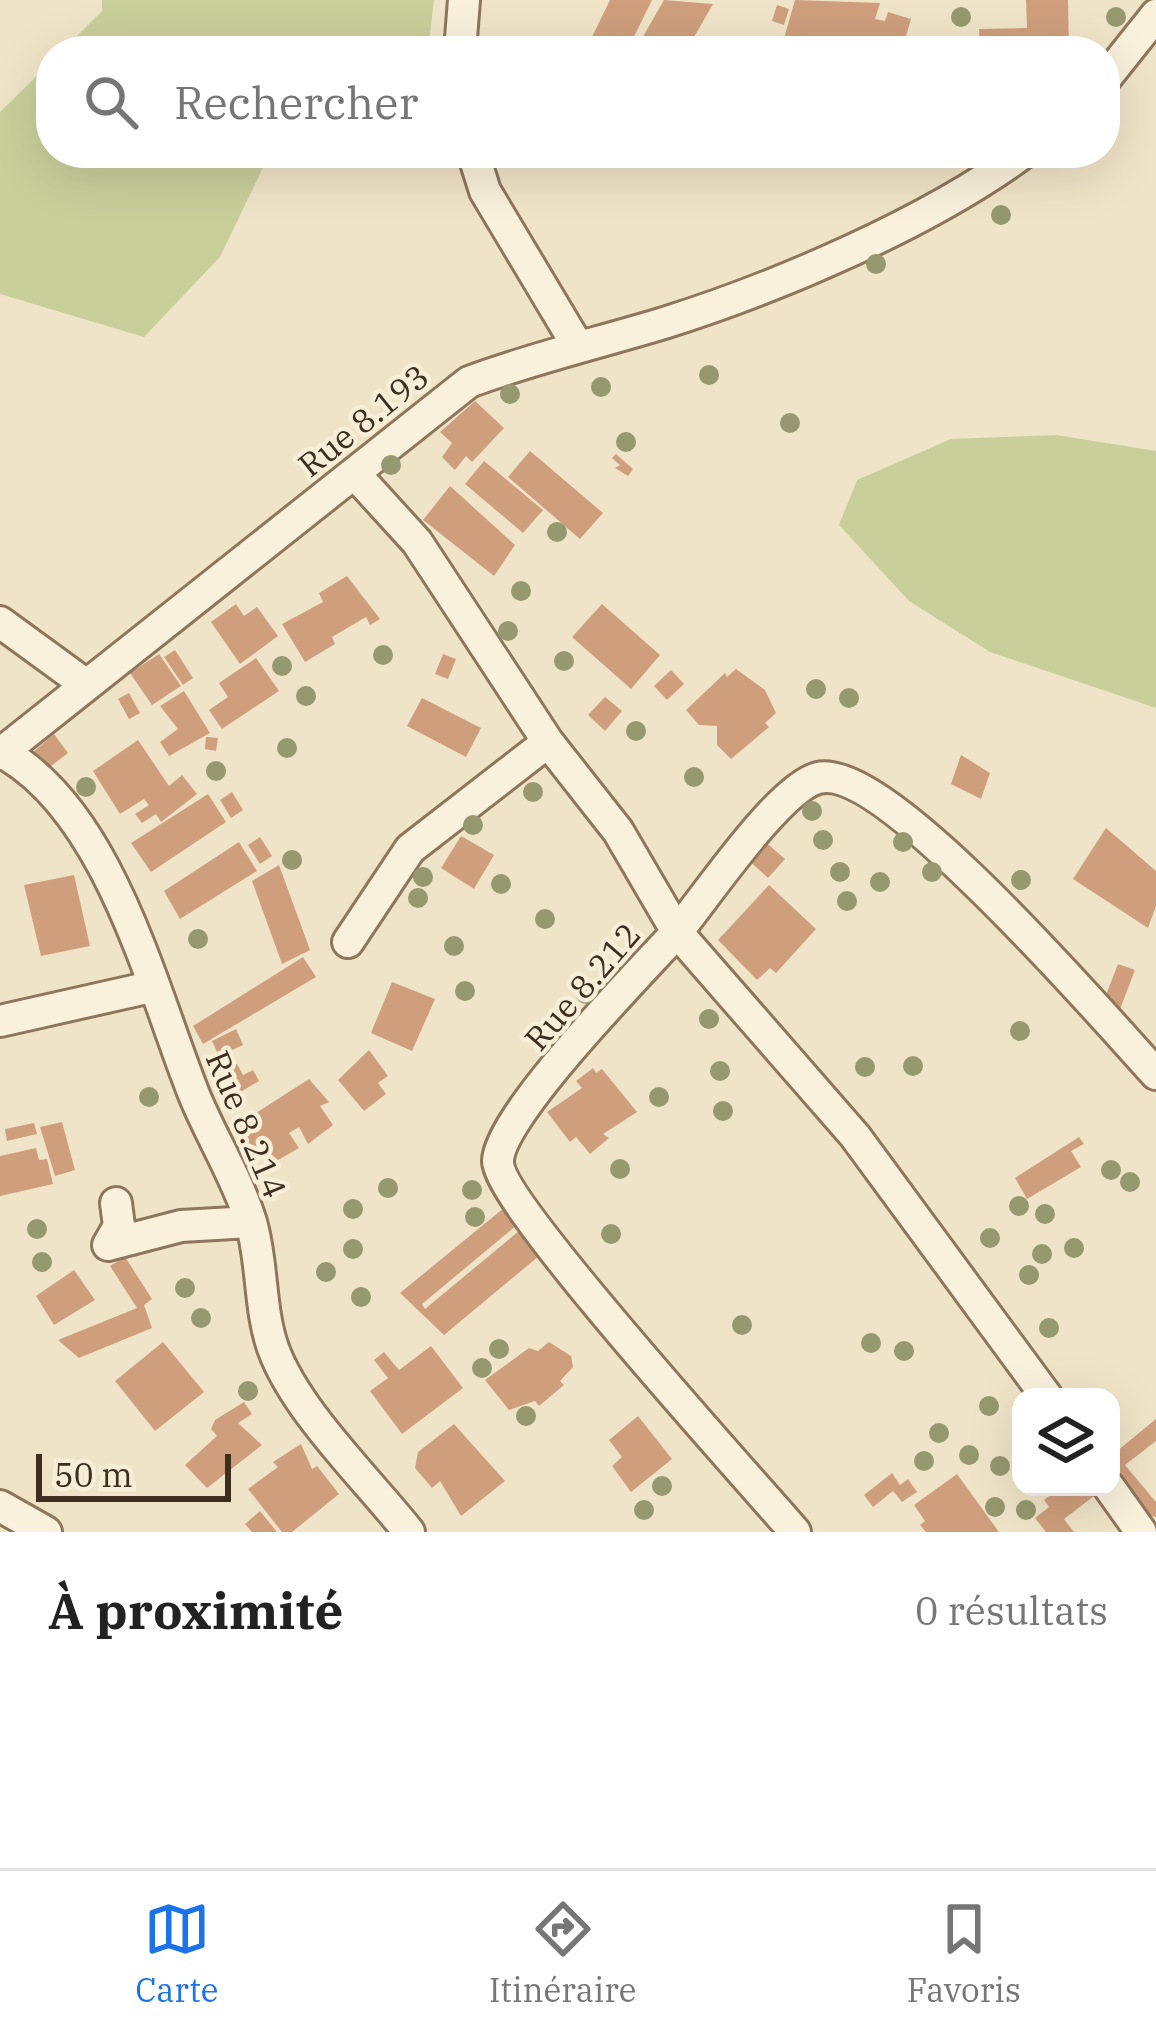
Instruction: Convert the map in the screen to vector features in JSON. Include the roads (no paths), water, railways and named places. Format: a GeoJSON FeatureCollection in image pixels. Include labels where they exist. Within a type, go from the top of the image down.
{"type":"FeatureCollection","features":[{"type":"Feature","properties":{"kind":"street"},"geometry":{"type":"LineString","coordinates":[[461,36],[464,0]]}},
{"type":"Feature","properties":{"kind":"street"},"geometry":{"type":"LineString","coordinates":[[1120,60],[1156,15]]}},
{"type":"Feature","properties":{"kind":"street"},"geometry":{"type":"LineString","coordinates":[[478,168],[485,191],[577,346]]}},
{"type":"Feature","properties":{"kind":"street","name":"Rue 8.193"},"geometry":{"type":"LineString","coordinates":[[1,753],[469,382],[759,291],[913,217],[997,168]]}},
{"type":"Feature","properties":{"kind":"street","name":"Rue 8.212"},"geometry":{"type":"LineString","coordinates":[[355,473],[417,542],[548,742],[618,831],[677,932],[570,1049],[505,1138],[497,1162],[548,1243],[794,1532]]}},
{"type":"Feature","properties":{"kind":"street"},"geometry":{"type":"LineString","coordinates":[[0,622],[85,684]]}},
{"type":"Feature","properties":{"kind":"street"},"geometry":{"type":"LineString","coordinates":[[348,942],[410,849],[548,742]]}},
{"type":"Feature","properties":{"kind":"street","name":"Rue 8.214"},"geometry":{"type":"LineString","coordinates":[[1,753],[19,761],[54,799],[105,867],[131,920],[151,987],[251,1222],[274,1350],[295,1389],[409,1532]]}},
{"type":"Feature","properties":{"kind":"street"},"geometry":{"type":"LineString","coordinates":[[1040,1388],[855,1136],[677,932],[774,808],[817,778],[848,779],[879,795],[1024,929],[1156,1074]]}},
{"type":"Feature","properties":{"kind":"street"},"geometry":{"type":"LineString","coordinates":[[0,1021],[151,987]]}},
{"type":"Feature","properties":{"kind":"street"},"geometry":{"type":"LineString","coordinates":[[116,1203],[119,1226],[108,1245],[182,1226],[251,1222]]}},
{"type":"Feature","properties":{"kind":"street"},"geometry":{"type":"LineString","coordinates":[[1115,1496],[1141,1532]]}},
{"type":"Feature","properties":{"kind":"street"},"geometry":{"type":"LineString","coordinates":[[0,1506],[46,1532]]}}]}
